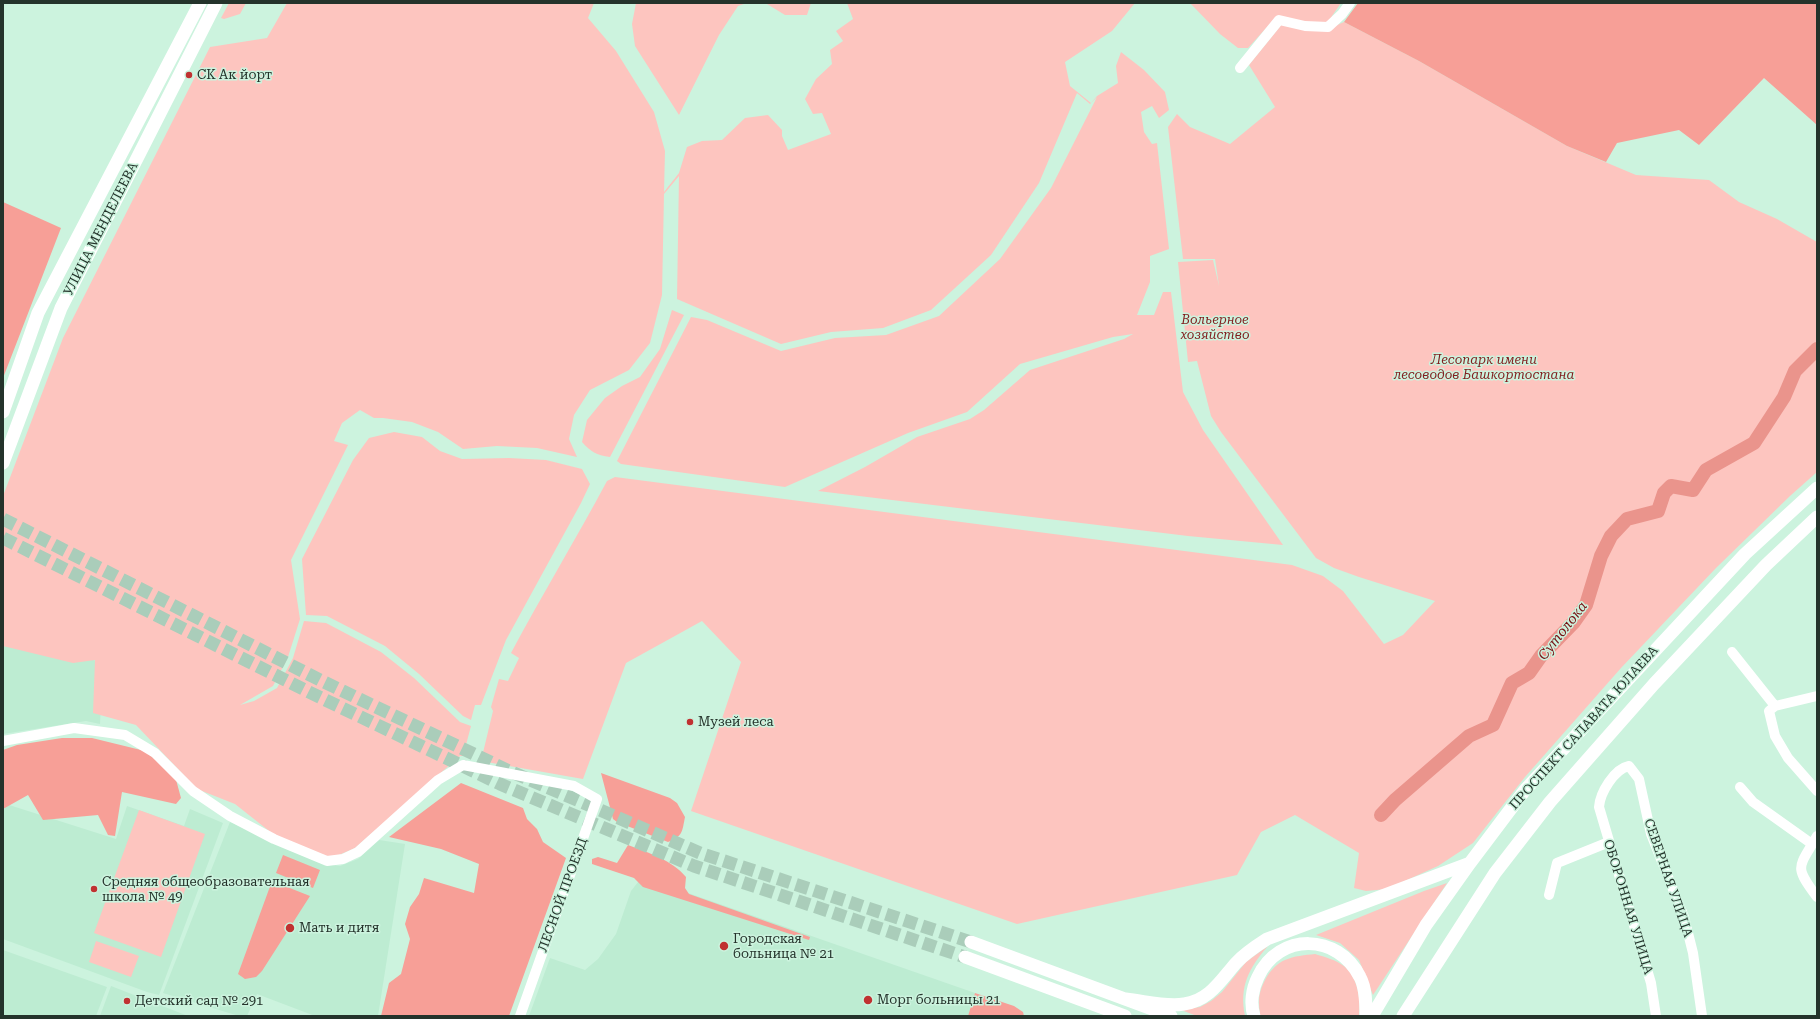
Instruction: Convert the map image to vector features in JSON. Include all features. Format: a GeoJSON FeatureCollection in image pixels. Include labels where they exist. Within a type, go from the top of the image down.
{"type":"FeatureCollection","features":[{"type":"Feature","properties":{"kind":"main road","name":"УЛИЦА МЕНДЕЛЕЕВА"},"geometry":{"type":"LineString","coordinates":[[3,412],[38,313],[200,3]]}},
{"type":"Feature","properties":{"kind":"main road","name":"УЛИЦА МЕНДЕЛЕЕВА"},"geometry":{"type":"LineString","coordinates":[[3,463],[61,308],[216,3]]}},
{"type":"Feature","properties":{"kind":"main road","name":"ПРОСПЕКТ САЛАВАТА ЮЛАЕВА"},"geometry":{"type":"LineString","coordinates":[[1372,1016],[1426,925],[1525,790],[1745,554],[1817,488]]}},
{"type":"Feature","properties":{"kind":"main road","name":"ПРОСПЕКТ САЛАВАТА ЮЛАЕВА"},"geometry":{"type":"LineString","coordinates":[[1403,1016],[1495,873],[1550,802],[1659,679],[1766,565],[1817,517]]}},
{"type":"Feature","properties":{"kind":"main road"},"geometry":{"type":"LineString","coordinates":[[1126,999],[1172,1005],[1186,1004],[1208,994],[1218,986],[1236,962],[1254,947],[1268,939],[1470,863]]}},
{"type":"Feature","properties":{"kind":"main road"},"geometry":{"type":"LineString","coordinates":[[971,942],[1171,1016]]}},
{"type":"Feature","properties":{"kind":"main road"},"geometry":{"type":"LineString","coordinates":[[1254,1016],[1252,998],[1254,986],[1268,962],[1278,953],[1289,947],[1317,943],[1333,949],[1347,959],[1360,977],[1366,997],[1366,1016]]}},
{"type":"Feature","properties":{"kind":"main road"},"geometry":{"type":"LineString","coordinates":[[965,957],[1123,1015]]}},
{"type":"Feature","properties":{"kind":"street"},"geometry":{"type":"LineString","coordinates":[[1240,68],[1278,20],[1305,26],[1328,27],[1342,14],[1350,3]]}},
{"type":"Feature","properties":{"kind":"street"},"geometry":{"type":"LineString","coordinates":[[1732,652],[1776,706]]}},
{"type":"Feature","properties":{"kind":"street"},"geometry":{"type":"LineString","coordinates":[[1817,696],[1776,706],[1769,711],[1775,736],[1788,758],[1817,791]]}},
{"type":"Feature","properties":{"kind":"street","name":"ЛЕСНОЙ ПРОЕЗД"},"geometry":{"type":"LineString","coordinates":[[3,741],[74,728],[125,735],[155,753],[193,792],[230,816],[274,839],[326,861],[343,859],[358,852],[438,780],[463,765],[574,786],[597,799],[520,1016]]}},
{"type":"Feature","properties":{"kind":"street","name":"ОБОРОННАЯ УЛИЦА"},"geometry":{"type":"LineString","coordinates":[[1629,766],[1624,767],[1610,780],[1599,798],[1599,807],[1651,983],[1656,1016]]}},
{"type":"Feature","properties":{"kind":"street","name":"СЕВЕРНАЯ УЛИЦА"},"geometry":{"type":"LineString","coordinates":[[1629,766],[1639,779],[1651,834],[1684,917],[1694,953],[1702,1016]]}},
{"type":"Feature","properties":{"kind":"street"},"geometry":{"type":"LineString","coordinates":[[1740,787],[1753,802],[1815,840],[1800,868],[1804,879],[1817,897]]}},
{"type":"Feature","properties":{"kind":"street"},"geometry":{"type":"LineString","coordinates":[[1550,895],[1557,863],[1609,842]]}},
{"type":"Feature","properties":{"kind":"shaded area"},"geometry":{"type":"Polygon","coordinates":[[[1358,3],[1817,3],[1817,125],[1764,78],[1699,145],[1679,130],[1617,143],[1606,162],[1567,146],[1419,61],[1344,22],[1358,3]]]}},
{"type":"Feature","properties":{"kind":"shaded area"},"geometry":{"type":"Polygon","coordinates":[[[3,202],[61,228],[3,378],[3,202]]]}},
{"type":"Feature","properties":{"kind":"shaded area"},"geometry":{"type":"Polygon","coordinates":[[[3,642],[103,662],[100,724],[86,721],[3,734],[3,642]]]}},
{"type":"Feature","properties":{"kind":"shaded area"},"geometry":{"type":"Polygon","coordinates":[[[62,738],[92,738],[145,751],[175,776],[181,798],[176,804],[122,792],[115,836],[108,835],[98,815],[43,820],[28,795],[3,809],[3,750],[17,745],[62,738]]]}},
{"type":"Feature","properties":{"kind":"shaded area"},"geometry":{"type":"Polygon","coordinates":[[[601,773],[670,798],[677,803],[685,817],[681,833],[677,838],[668,842],[617,822],[613,819],[601,773]]]}},
{"type":"Feature","properties":{"kind":"shaded area"},"geometry":{"type":"Polygon","coordinates":[[[461,783],[523,808],[527,819],[537,829],[543,842],[566,858],[509,1016],[381,1016],[389,983],[401,974],[410,939],[405,924],[410,907],[419,894],[424,878],[474,893],[479,864],[441,849],[389,837],[461,783]]]}},
{"type":"Feature","properties":{"kind":"shaded area","name":"Средняя общеобразовательная школа № 49"},"geometry":{"type":"Polygon","coordinates":[[[6,804],[116,839],[127,806],[184,826],[190,809],[223,823],[159,995],[147,992],[3,939],[3,812],[6,804]]]}},
{"type":"Feature","properties":{"kind":"shaded area","name":"Мать и дитя"},"geometry":{"type":"Polygon","coordinates":[[[230,822],[325,864],[340,866],[358,859],[379,840],[405,844],[378,1016],[315,1016],[257,994],[247,1016],[239,1016],[163,993],[230,822]]]}},
{"type":"Feature","properties":{"kind":"shaded area"},"geometry":{"type":"Polygon","coordinates":[[[628,845],[660,858],[674,866],[686,877],[685,888],[689,894],[810,937],[809,940],[643,887],[634,878],[592,864],[592,859],[598,857],[617,863],[628,845]]]}},
{"type":"Feature","properties":{"kind":"shaded area"},"geometry":{"type":"Polygon","coordinates":[[[283,855],[320,870],[313,888],[276,873],[283,855]]]}},
{"type":"Feature","properties":{"kind":"shaded area","name":"Городская больница № 21"},"geometry":{"type":"Polygon","coordinates":[[[642,877],[975,993],[968,1016],[529,1016],[550,958],[585,970],[598,959],[616,934],[631,891],[642,877]]]}},
{"type":"Feature","properties":{"kind":"shaded area"},"geometry":{"type":"Polygon","coordinates":[[[272,881],[310,896],[262,971],[256,977],[245,979],[238,974],[272,881]]]}},
{"type":"Feature","properties":{"kind":"shaded area"},"geometry":{"type":"Polygon","coordinates":[[[3,950],[107,987],[96,1016],[3,1016],[3,950]]]}},
{"type":"Feature","properties":{"kind":"shaded area","name":"Детский сад № 291"},"geometry":{"type":"Polygon","coordinates":[[[111,986],[188,1016],[100,1016],[111,986]]]}},
{"type":"Feature","properties":{"kind":"shaded area"},"geometry":{"type":"Polygon","coordinates":[[[975,993],[1014,1006],[1023,1012],[1024,1016],[968,1016],[975,993]]]}},
{"type":"Feature","properties":{"kind":"green space"},"geometry":{"type":"Polygon","coordinates":[[[229,3],[246,3],[240,14],[224,19],[221,18],[229,3]]]}},
{"type":"Feature","properties":{"kind":"green space"},"geometry":{"type":"Polygon","coordinates":[[[287,3],[594,3],[588,18],[616,51],[654,112],[665,151],[664,192],[679,173],[687,147],[702,141],[722,140],[745,118],[768,115],[782,130],[782,136],[788,150],[831,134],[822,113],[813,114],[805,99],[816,79],[832,64],[830,50],[843,41],[836,31],[853,19],[847,3],[1135,3],[1112,31],[1065,62],[1070,86],[1091,103],[1090,104],[1077,93],[1039,183],[991,255],[931,310],[883,328],[831,332],[781,344],[677,299],[679,176],[664,194],[662,295],[650,343],[629,370],[590,390],[574,415],[569,439],[577,457],[537,448],[497,446],[463,449],[438,432],[412,422],[374,418],[360,410],[342,423],[334,441],[348,445],[291,560],[300,619],[288,657],[273,686],[240,705],[254,701],[277,688],[293,658],[304,621],[326,623],[381,652],[414,678],[460,722],[471,726],[463,756],[460,756],[355,848],[332,858],[278,838],[235,804],[197,789],[136,725],[93,713],[95,660],[73,663],[3,646],[3,496],[63,338],[210,47],[267,38],[287,3]]]}},
{"type":"Feature","properties":{"kind":"green space"},"geometry":{"type":"Polygon","coordinates":[[[636,3],[747,3],[738,6],[719,35],[679,115],[635,46],[632,24],[636,3]]]}},
{"type":"Feature","properties":{"kind":"green space"},"geometry":{"type":"Polygon","coordinates":[[[752,3],[811,3],[807,15],[785,15],[767,4],[752,3]]]}},
{"type":"Feature","properties":{"kind":"green space","name":"Лесопарк имени лесоводов Башкортостана"},"geometry":{"type":"Polygon","coordinates":[[[1190,3],[1341,3],[1332,16],[1326,30],[1344,22],[1419,61],[1567,146],[1636,175],[1709,180],[1739,202],[1777,219],[1817,242],[1817,472],[1790,496],[1716,568],[1621,668],[1525,777],[1473,843],[1438,866],[1387,889],[1366,891],[1354,888],[1359,853],[1295,815],[1261,832],[1237,875],[1017,924],[691,811],[741,662],[702,621],[626,663],[583,779],[481,761],[493,711],[491,707],[499,679],[508,681],[519,658],[511,653],[607,481],[615,477],[1292,565],[1323,576],[1343,591],[1384,644],[1403,635],[1435,601],[1334,568],[1316,558],[1221,432],[1211,416],[1197,361],[1188,362],[1178,262],[1213,260],[1219,286],[1215,259],[1183,259],[1168,127],[1177,114],[1190,127],[1230,144],[1275,107],[1249,65],[1282,24],[1277,16],[1248,48],[1238,48],[1220,34],[1190,3]]]}},
{"type":"Feature","properties":{"kind":"green space"},"geometry":{"type":"Polygon","coordinates":[[[1121,52],[1144,70],[1165,92],[1169,110],[1159,118],[1152,106],[1141,112],[1144,132],[1152,144],[1157,143],[1169,249],[1150,256],[1150,282],[1137,315],[1154,315],[1163,292],[1171,292],[1183,392],[1203,430],[1283,545],[1188,536],[818,491],[865,467],[917,437],[970,419],[984,410],[1030,370],[1124,339],[1133,334],[1113,337],[1020,364],[967,412],[908,433],[785,487],[621,464],[617,461],[691,317],[707,320],[781,351],[835,338],[886,335],[939,316],[1000,259],[1051,188],[1097,97],[1091,103],[1097,96],[1118,83],[1116,66],[1121,52]]]}},
{"type":"Feature","properties":{"kind":"green space"},"geometry":{"type":"Polygon","coordinates":[[[672,310],[684,315],[610,457],[594,452],[582,442],[587,420],[605,398],[622,386],[640,377],[660,349],[672,310]]]}},
{"type":"Feature","properties":{"kind":"green space"},"geometry":{"type":"Polygon","coordinates":[[[394,432],[422,437],[440,451],[462,459],[509,458],[546,460],[582,469],[590,484],[506,640],[481,705],[475,705],[471,720],[463,716],[419,674],[385,646],[327,616],[306,615],[302,559],[353,460],[369,438],[394,432]]]}},
{"type":"Feature","properties":{"kind":"green space"},"geometry":{"type":"Polygon","coordinates":[[[139,810],[205,834],[161,957],[94,933],[139,810]]]}},
{"type":"Feature","properties":{"kind":"green space"},"geometry":{"type":"Polygon","coordinates":[[[1447,883],[1373,995],[1359,960],[1340,943],[1316,935],[1424,891],[1447,883]]]}},
{"type":"Feature","properties":{"kind":"green space"},"geometry":{"type":"Polygon","coordinates":[[[96,941],[139,956],[131,977],[89,962],[96,941]]]}},
{"type":"Feature","properties":{"kind":"green space"},"geometry":{"type":"Polygon","coordinates":[[[1268,946],[1261,954],[1247,978],[1243,996],[1245,1016],[1197,1016],[1181,1010],[1200,1007],[1211,1001],[1222,992],[1246,962],[1268,946]]]}},
{"type":"Feature","properties":{"kind":"green space"},"geometry":{"type":"Polygon","coordinates":[[[1315,954],[1338,962],[1353,976],[1358,989],[1359,1016],[1260,1016],[1259,998],[1261,991],[1266,978],[1274,967],[1288,959],[1315,954]]]}},
{"type":"Feature","properties":{"kind":"waterway","name":"Сутолока"},"geometry":{"type":"LineString","coordinates":[[1381,815],[1395,800],[1469,736],[1493,725],[1512,683],[1529,673],[1541,656],[1574,622],[1586,605],[1601,556],[1611,536],[1627,519],[1658,511],[1664,493],[1671,486],[1693,490],[1706,470],[1754,443],[1784,397],[1795,371],[1817,349]]}},
{"type":"Feature","properties":{"kind":"tunnel"},"geometry":{"type":"LineString","coordinates":[[3,519],[320,680],[507,770],[700,853],[971,942]]}},
{"type":"Feature","properties":{"kind":"tunnel"},"geometry":{"type":"LineString","coordinates":[[3,538],[311,693],[500,784],[694,866],[965,957]]}},
{"type":"Feature","properties":{"kind":"place","name":"СК Ак йорт"},"geometry":{"type":"Point","coordinates":[189,75]}},
{"type":"Feature","properties":{"kind":"place","name":"Музей леса"},"geometry":{"type":"Point","coordinates":[690,722]}},
{"type":"Feature","properties":{"kind":"place","name":"Средняя общеобразовательная школа № 49"},"geometry":{"type":"Point","coordinates":[94,889]}},
{"type":"Feature","properties":{"kind":"place","name":"Мать и дитя"},"geometry":{"type":"Point","coordinates":[290,928]}},
{"type":"Feature","properties":{"kind":"place","name":"Городская больница № 21"},"geometry":{"type":"Point","coordinates":[724,946]}},
{"type":"Feature","properties":{"kind":"place","name":"Морг больницы 21"},"geometry":{"type":"Point","coordinates":[868,1000]}},
{"type":"Feature","properties":{"kind":"place","name":"Детский сад № 291"},"geometry":{"type":"Point","coordinates":[127,1001]}},
{"type":"Feature","properties":{"kind":"park label","name":"Вольерное хозяйство"},"geometry":{"type":"Point","coordinates":[1215,328]}}]}
